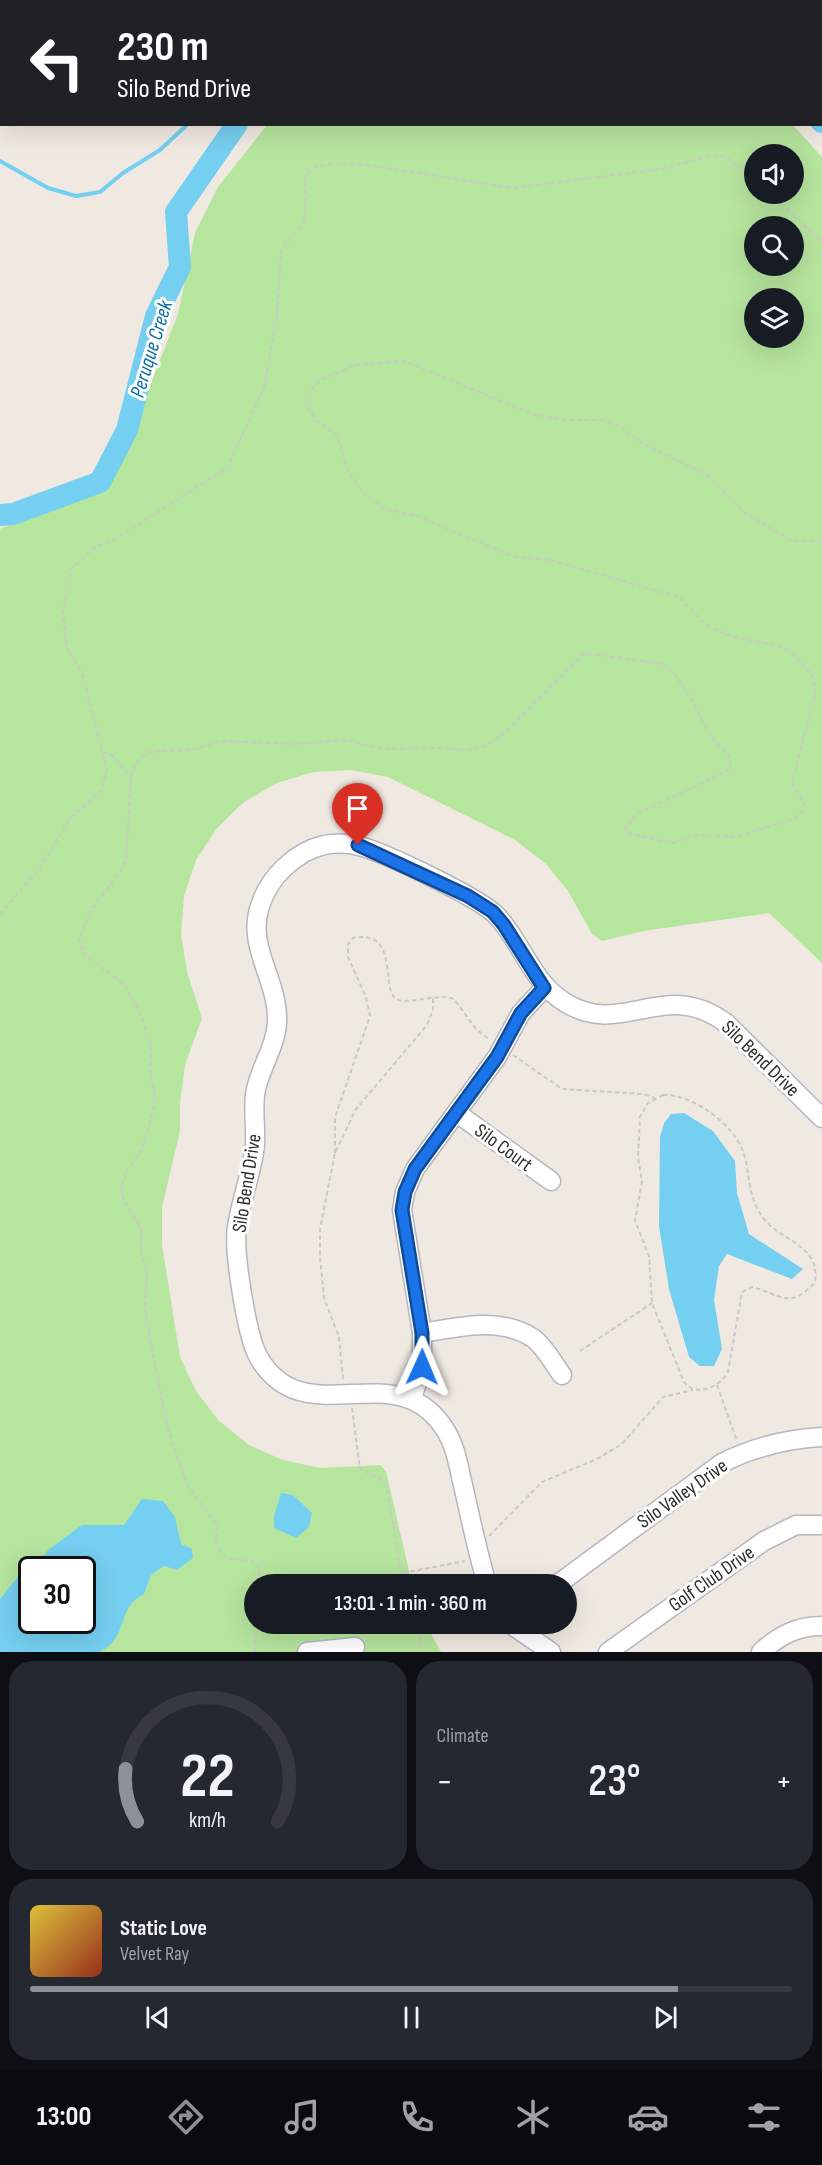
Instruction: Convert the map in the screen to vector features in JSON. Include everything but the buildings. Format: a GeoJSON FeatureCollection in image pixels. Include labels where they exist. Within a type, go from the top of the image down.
{"type":"FeatureCollection","features":[{"type":"Feature","properties":{"kind":"street","name":"Silo Bend Drive"},"geometry":{"type":"LineString","coordinates":[[485,1574],[453,1446],[434,1415],[412,1398],[378,1391],[325,1397],[295,1390],[273,1376],[260,1358],[248,1332],[236,1233],[255,1147],[255,1092],[275,1039],[278,1018],[273,987],[256,943],[260,905],[276,876],[302,854],[332,844],[358,845],[468,896],[493,912],[504,925],[544,988],[582,1012],[597,1015],[682,1004],[713,1013],[726,1023],[822,1118]]}},
{"type":"Feature","properties":{"kind":"street"},"geometry":{"type":"LineString","coordinates":[[412,1398],[422,1367],[422,1333],[402,1210],[405,1192],[415,1169],[497,1057],[521,1013],[544,988]]}},
{"type":"Feature","properties":{"kind":"street","name":"Silo Court"},"geometry":{"type":"LineString","coordinates":[[457,1113],[551,1181]]}},
{"type":"Feature","properties":{"kind":"street"},"geometry":{"type":"LineString","coordinates":[[422,1333],[479,1324],[509,1327],[534,1339],[562,1375]]}},
{"type":"Feature","properties":{"kind":"street","name":"Silo Valley Drive"},"geometry":{"type":"LineString","coordinates":[[572,1574],[722,1463],[770,1444],[822,1437]]}},
{"type":"Feature","properties":{"kind":"street","name":"Golf Club Drive"},"geometry":{"type":"LineString","coordinates":[[608,1652],[764,1540],[796,1525],[822,1525]]}},
{"type":"Feature","properties":{"kind":"street"},"geometry":{"type":"LineString","coordinates":[[761,1652],[778,1637],[804,1626],[822,1626]]}},
{"type":"Feature","properties":{"kind":"street"},"geometry":{"type":"LineString","coordinates":[[528,1634],[551,1652]]}},
{"type":"Feature","properties":{"kind":"street"},"geometry":{"type":"LineString","coordinates":[[307,1652],[355,1647]]}},
{"type":"Feature","properties":{"kind":"path"},"geometry":{"type":"LineString","coordinates":[[0,914],[41,867],[70,818],[101,791],[107,770],[82,673],[67,648],[63,613],[71,569],[96,546],[112,541],[227,468],[264,388],[278,316],[281,250],[304,222],[306,197],[304,181],[307,173],[315,167],[333,163],[368,165],[513,188],[661,169],[711,156],[726,157],[744,171]]}},
{"type":"Feature","properties":{"kind":"path"},"geometry":{"type":"LineString","coordinates":[[781,204],[822,242]]}},
{"type":"Feature","properties":{"kind":"path"},"geometry":{"type":"LineString","coordinates":[[259,1574],[259,1569],[253,1561],[226,1558],[216,1545],[217,1526],[187,1485],[169,1433],[147,1323],[145,1303],[147,1270],[141,1252],[141,1228],[124,1201],[121,1186],[127,1170],[142,1150],[156,1100],[150,1074],[151,1046],[141,1015],[125,985],[86,955],[79,939],[92,909],[120,872],[126,859],[131,777],[137,762],[149,752],[196,749],[220,741],[294,744],[346,740],[382,750],[443,748],[468,750],[486,746],[507,732],[582,655],[592,654],[663,664],[672,671],[695,704],[713,739],[727,750],[731,762],[727,771],[637,814],[627,823],[625,828],[628,832],[672,843],[698,835],[735,837],[794,819],[803,811],[804,803],[792,783],[816,690],[812,675],[794,654],[776,645],[732,637],[706,625],[680,597],[550,560],[515,557],[417,516],[385,509],[364,494],[348,471],[337,435],[317,421],[307,406],[309,392],[322,379],[356,365],[404,362],[535,415],[565,420],[601,420],[618,425],[647,446],[706,474],[744,512],[792,542],[822,542]]}},
{"type":"Feature","properties":{"kind":"path"},"geometry":{"type":"LineString","coordinates":[[103,752],[113,756],[131,777]]}},
{"type":"Feature","properties":{"kind":"path"},"geometry":{"type":"LineString","coordinates":[[344,1388],[339,1337],[324,1298],[320,1229],[335,1153],[335,1118],[370,1016],[366,997],[348,957],[350,940],[363,937],[382,948],[389,963],[388,987],[398,1000],[405,1002],[433,996],[454,999],[476,1029],[495,1043]]}},
{"type":"Feature","properties":{"kind":"path"},"geometry":{"type":"LineString","coordinates":[[335,1153],[356,1108],[427,1025],[433,1010],[433,996]]}},
{"type":"Feature","properties":{"kind":"path"},"geometry":{"type":"LineString","coordinates":[[484,1539],[495,1531],[542,1482],[597,1459],[628,1440],[663,1397],[717,1385],[725,1378],[730,1367],[742,1292],[752,1287],[783,1300],[791,1299],[815,1282],[813,1263],[806,1249],[781,1234],[762,1218],[749,1191],[741,1146],[726,1128],[705,1110],[680,1097],[671,1095],[655,1098],[642,1094],[562,1089],[509,1053]]}},
{"type":"Feature","properties":{"kind":"path"},"geometry":{"type":"LineString","coordinates":[[655,1098],[644,1108],[639,1125],[638,1158],[642,1181],[635,1215],[636,1226],[649,1256],[652,1303],[684,1382],[694,1390]]}},
{"type":"Feature","properties":{"kind":"path"},"geometry":{"type":"LineString","coordinates":[[580,1350],[652,1303]]}},
{"type":"Feature","properties":{"kind":"path"},"geometry":{"type":"LineString","coordinates":[[717,1385],[738,1443]]}},
{"type":"Feature","properties":{"kind":"path"},"geometry":{"type":"LineString","coordinates":[[351,1402],[360,1469],[381,1479],[385,1484],[403,1573],[473,1560]]}},
{"type":"Feature","properties":{"kind":"path"},"geometry":{"type":"LineString","coordinates":[[255,1652],[256,1634]]}},
{"type":"Feature","properties":{"kind":"path"},"geometry":{"type":"LineString","coordinates":[[419,1634],[419,1652]]}},
{"type":"Feature","properties":{"kind":"green space"},"geometry":{"type":"Polygon","coordinates":[[[266,126],[794,126],[822,157],[822,963],[769,913],[643,931],[602,941],[592,934],[568,891],[545,863],[515,840],[388,777],[351,770],[313,772],[277,783],[244,802],[217,828],[196,860],[184,896],[181,934],[187,972],[202,1018],[185,1065],[180,1103],[180,1131],[162,1207],[162,1245],[180,1357],[196,1391],[219,1421],[249,1445],[283,1460],[320,1468],[380,1465],[386,1471],[410,1574],[244,1574],[244,1634],[431,1634],[441,1652],[0,1652],[0,529],[71,497],[104,492],[126,447],[178,314],[195,233],[218,187],[266,126]]]}},
{"type":"Feature","properties":{"kind":"water"},"geometry":{"type":"Polygon","coordinates":[[[684,1113],[713,1131],[735,1161],[737,1193],[749,1234],[803,1269],[792,1279],[727,1254],[719,1266],[714,1300],[722,1349],[714,1366],[700,1366],[689,1357],[669,1289],[659,1226],[660,1137],[664,1123],[671,1114],[684,1113]]]}},
{"type":"Feature","properties":{"kind":"water"},"geometry":{"type":"Polygon","coordinates":[[[281,1493],[293,1495],[312,1513],[309,1527],[296,1538],[274,1528],[274,1516],[281,1493]]]}},
{"type":"Feature","properties":{"kind":"water"},"geometry":{"type":"Polygon","coordinates":[[[142,1499],[163,1501],[175,1517],[181,1544],[192,1549],[193,1558],[177,1570],[164,1566],[151,1575],[144,1594],[129,1607],[115,1639],[99,1652],[0,1652],[0,1599],[18,1577],[18,1634],[96,1634],[96,1556],[44,1556],[48,1550],[82,1525],[124,1525],[142,1499]]]}},
{"type":"Feature","properties":{"kind":"waterway"},"geometry":{"type":"LineString","coordinates":[[0,161],[48,188],[76,196],[100,192],[123,173],[160,150],[186,126]]}},
{"type":"Feature","properties":{"kind":"waterway","name":"Peruque Creek"},"geometry":{"type":"LineString","coordinates":[[0,515],[13,514],[100,482],[127,430],[156,316],[180,267],[176,212],[236,126]]}},
{"type":"Feature","properties":{"kind":"route"},"geometry":{"type":"LineString","coordinates":[[358,845],[468,896],[493,912],[504,925],[544,988],[521,1013],[497,1057],[415,1169],[405,1192],[402,1210],[422,1333],[422,1367]]}}]}
